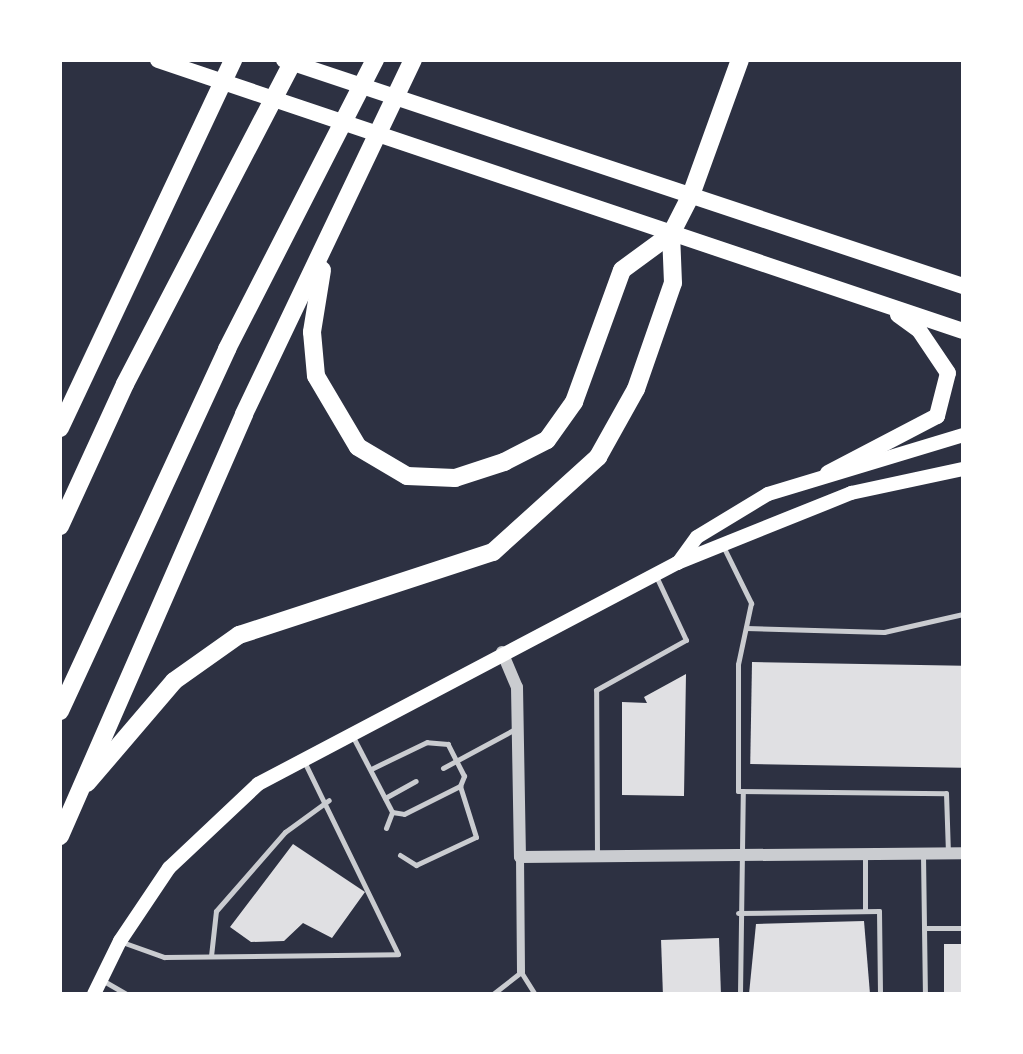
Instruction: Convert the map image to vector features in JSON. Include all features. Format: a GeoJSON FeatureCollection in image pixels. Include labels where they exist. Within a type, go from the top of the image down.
{"type":"FeatureCollection","features":[{"type":"Feature","properties":{"kind":"highway"},"geometry":{"type":"LineString","coordinates":[[60,428],[233,60]]}},
{"type":"Feature","properties":{"kind":"highway"},"geometry":{"type":"LineString","coordinates":[[60,526],[125,384],[294,60]]}},
{"type":"Feature","properties":{"kind":"highway"},"geometry":{"type":"LineString","coordinates":[[60,711],[227,349],[375,60]]}},
{"type":"Feature","properties":{"kind":"highway"},"geometry":{"type":"LineString","coordinates":[[60,836],[87,783],[244,414],[325,252],[413,60]]}},
{"type":"Feature","properties":{"kind":"highway"},"geometry":{"type":"LineString","coordinates":[[325,252],[312,332],[316,376],[358,447],[407,476],[455,478],[547,440],[574,402],[622,270],[671,234],[691,195],[740,60]]}},
{"type":"Feature","properties":{"kind":"highway"},"geometry":{"type":"LineString","coordinates":[[87,783],[174,681],[239,635],[493,552],[598,457],[636,389],[673,283],[671,234]]}},
{"type":"Feature","properties":{"kind":"main road"},"geometry":{"type":"LineString","coordinates":[[158,60],[963,331]]}},
{"type":"Feature","properties":{"kind":"main road"},"geometry":{"type":"LineString","coordinates":[[284,60],[963,286]]}},
{"type":"Feature","properties":{"kind":"main road"},"geometry":{"type":"LineString","coordinates":[[677,563],[697,537],[733,515],[828,473],[937,416],[946,394],[941,360],[919,330],[880,303]]}},
{"type":"Feature","properties":{"kind":"main road"},"geometry":{"type":"LineString","coordinates":[[828,473],[963,435]]}},
{"type":"Feature","properties":{"kind":"main road"},"geometry":{"type":"LineString","coordinates":[[94,994],[120,941],[208,827],[258,784],[502,652],[677,563],[851,493],[963,469]]}},
{"type":"Feature","properties":{"kind":"street"},"geometry":{"type":"LineString","coordinates":[[502,652],[517,687],[521,972]]}},
{"type":"Feature","properties":{"kind":"street"},"geometry":{"type":"LineString","coordinates":[[520,857],[963,853]]}},
{"type":"Feature","properties":{"kind":"lane"},"geometry":{"type":"LineString","coordinates":[[722,545],[751,603],[738,664],[743,791],[738,855],[740,994]]}},
{"type":"Feature","properties":{"kind":"lane"},"geometry":{"type":"LineString","coordinates":[[597,856],[596,690],[686,640],[655,575]]}},
{"type":"Feature","properties":{"kind":"lane"},"geometry":{"type":"LineString","coordinates":[[746,628],[884,632],[963,614]]}},
{"type":"Feature","properties":{"kind":"lane"},"geometry":{"type":"LineString","coordinates":[[443,768],[518,727]]}},
{"type":"Feature","properties":{"kind":"lane"},"geometry":{"type":"LineString","coordinates":[[351,734],[392,812],[386,828]]}},
{"type":"Feature","properties":{"kind":"lane"},"geometry":{"type":"LineString","coordinates":[[371,769],[427,742],[448,744],[464,776],[460,786],[476,837],[416,865],[400,855]]}},
{"type":"Feature","properties":{"kind":"lane"},"geometry":{"type":"LineString","coordinates":[[120,941],[164,957],[398,954],[329,800],[303,760]]}},
{"type":"Feature","properties":{"kind":"lane"},"geometry":{"type":"LineString","coordinates":[[385,798],[416,781]]}},
{"type":"Feature","properties":{"kind":"lane"},"geometry":{"type":"LineString","coordinates":[[392,812],[404,814],[460,786]]}},
{"type":"Feature","properties":{"kind":"lane"},"geometry":{"type":"LineString","coordinates":[[743,791],[946,793],[948,853]]}},
{"type":"Feature","properties":{"kind":"lane"},"geometry":{"type":"LineString","coordinates":[[211,956],[216,911],[285,832],[329,800]]}},
{"type":"Feature","properties":{"kind":"lane"},"geometry":{"type":"LineString","coordinates":[[864,853],[865,911]]}},
{"type":"Feature","properties":{"kind":"lane"},"geometry":{"type":"LineString","coordinates":[[923,853],[925,994]]}},
{"type":"Feature","properties":{"kind":"lane"},"geometry":{"type":"LineString","coordinates":[[738,913],[879,911],[880,994]]}},
{"type":"Feature","properties":{"kind":"lane"},"geometry":{"type":"LineString","coordinates":[[924,928],[963,928]]}},
{"type":"Feature","properties":{"kind":"lane"},"geometry":{"type":"LineString","coordinates":[[493,994],[521,972],[535,994]]}},
{"type":"Feature","properties":{"kind":"lane"},"geometry":{"type":"LineString","coordinates":[[101,980],[126,994]]}},
{"type":"Feature","properties":{"kind":"lane"},"geometry":{"type":"LineString","coordinates":[[163,994],[259,994]]}},
{"type":"Feature","properties":{"kind":"building"},"geometry":{"type":"Polygon","coordinates":[[[752,662],[963,666],[961,768],[750,764],[752,662]]]}},
{"type":"Feature","properties":{"kind":"building"},"geometry":{"type":"Polygon","coordinates":[[[686,674],[684,796],[622,795],[622,702],[647,703],[644,697],[686,674]]]}},
{"type":"Feature","properties":{"kind":"building"},"geometry":{"type":"Polygon","coordinates":[[[293,844],[365,892],[332,938],[303,923],[284,941],[251,942],[230,927],[293,844]]]}},
{"type":"Feature","properties":{"kind":"building"},"geometry":{"type":"Polygon","coordinates":[[[864,921],[870,994],[749,994],[756,924],[864,921]]]}},
{"type":"Feature","properties":{"kind":"building"},"geometry":{"type":"Polygon","coordinates":[[[719,938],[721,994],[663,994],[661,940],[719,938]]]}},
{"type":"Feature","properties":{"kind":"building"},"geometry":{"type":"Polygon","coordinates":[[[944,944],[963,944],[963,994],[944,994],[944,944]]]}}]}
